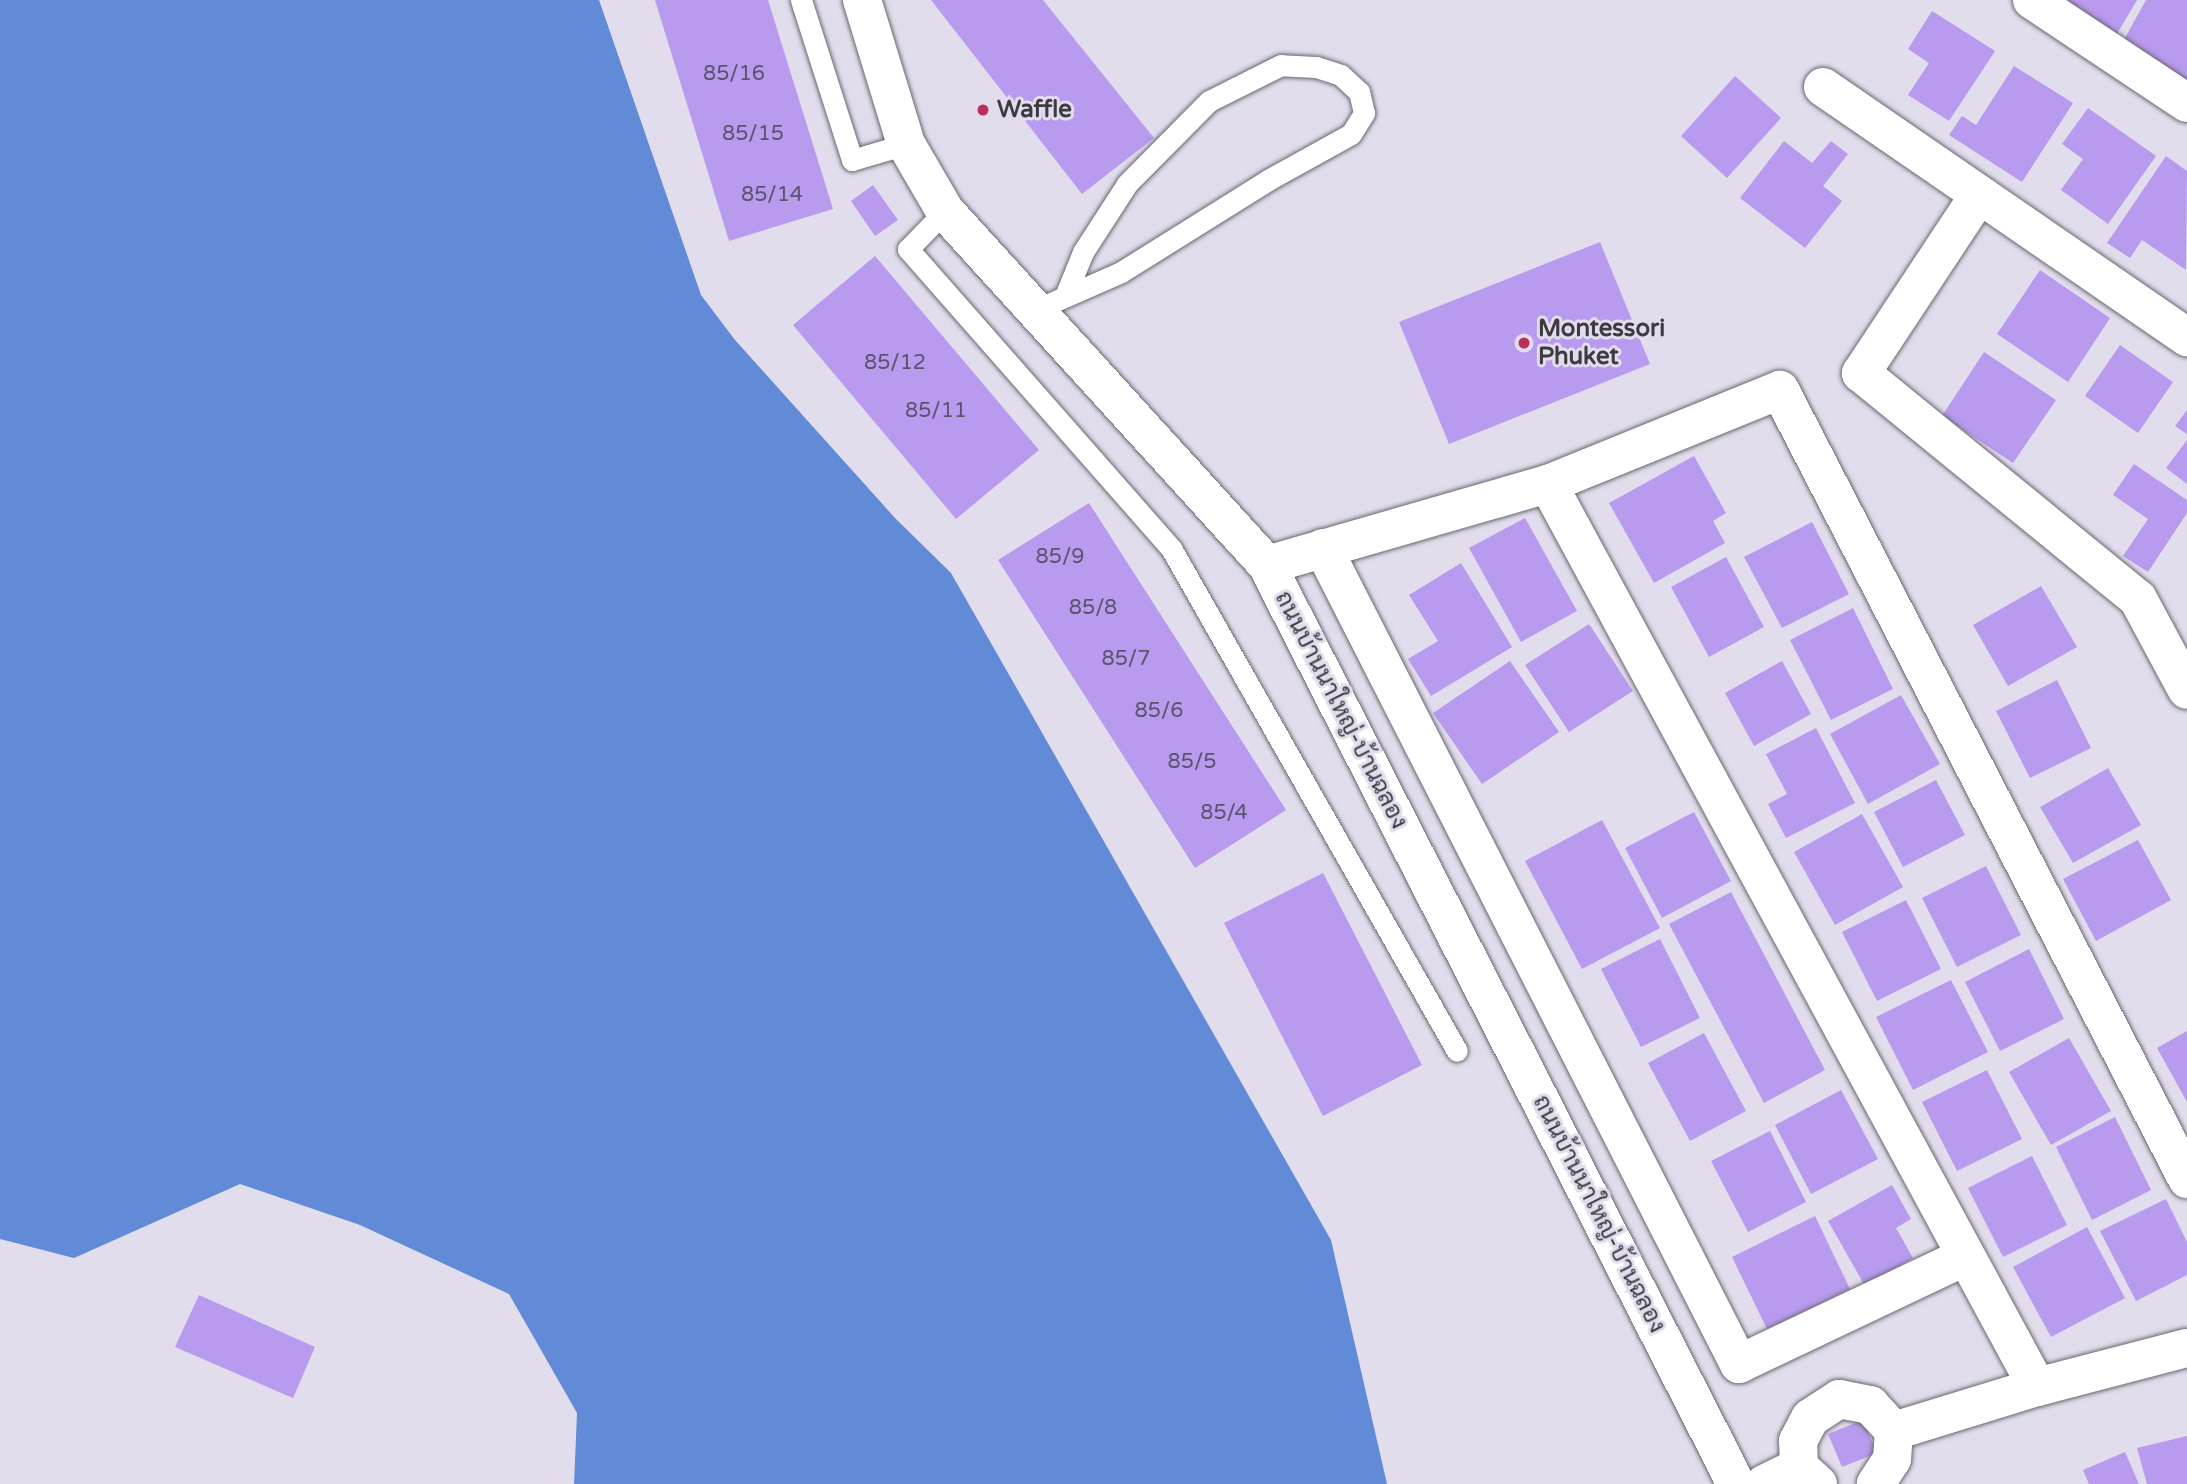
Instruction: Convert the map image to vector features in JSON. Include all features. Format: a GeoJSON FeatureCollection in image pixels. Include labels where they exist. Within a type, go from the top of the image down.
{"type":"FeatureCollection","features":[{"type":"Feature","properties":{"kind":"street","name":"ถนนบ้านนาใหญ่-บ้านฉลอง"},"geometry":{"type":"LineString","coordinates":[[862,0],[906,144],[945,211],[1050,303],[1267,565],[1736,1484]]}},
{"type":"Feature","properties":{"kind":"street"},"geometry":{"type":"LineString","coordinates":[[2032,0],[2187,103]]}},
{"type":"Feature","properties":{"kind":"street"},"geometry":{"type":"LineString","coordinates":[[1823,87],[2187,337]]}},
{"type":"Feature","properties":{"kind":"street"},"geometry":{"type":"LineString","coordinates":[[1979,195],[1861,373],[2138,599],[2187,690]]}},
{"type":"Feature","properties":{"kind":"street"},"geometry":{"type":"LineString","coordinates":[[1267,565],[1548,484],[1780,390],[2187,1179]]}},
{"type":"Feature","properties":{"kind":"street"},"geometry":{"type":"LineString","coordinates":[[1548,484],[2037,1387]]}},
{"type":"Feature","properties":{"kind":"street"},"geometry":{"type":"LineString","coordinates":[[1323,548],[1740,1364],[1966,1256]]}},
{"type":"Feature","properties":{"kind":"street"},"geometry":{"type":"LineString","coordinates":[[1894,1432],[2037,1387],[2187,1348]]}},
{"type":"Feature","properties":{"kind":"street"},"geometry":{"type":"LineString","coordinates":[[1765,1484],[1809,1476],[1798,1441],[1810,1418],[1839,1399],[1870,1405],[1894,1432],[1892,1458],[1876,1484]]}},
{"type":"Feature","properties":{"kind":"lane"},"geometry":{"type":"LineString","coordinates":[[801,0],[852,160],[906,144]]}},
{"type":"Feature","properties":{"kind":"lane"},"geometry":{"type":"LineString","coordinates":[[1281,65],[1316,67],[1341,75],[1359,92],[1364,113],[1351,134],[1268,180],[1121,272],[1050,303],[1127,184],[1209,101],[1281,65]]}},
{"type":"Feature","properties":{"kind":"lane"},"geometry":{"type":"LineString","coordinates":[[945,211],[908,249],[1172,550],[1457,1051]]}},
{"type":"Feature","properties":{"kind":"water"},"geometry":{"type":"Polygon","coordinates":[[[0,0],[599,0],[701,295],[735,340],[895,518],[951,573],[1331,1240],[1387,1484],[574,1484],[577,1413],[509,1294],[360,1225],[240,1184],[74,1258],[0,1239],[0,0]]]}},
{"type":"Feature","properties":{"kind":"building"},"geometry":{"type":"Polygon","coordinates":[[[655,0],[768,0],[833,209],[729,241],[655,0]]]}},
{"type":"Feature","properties":{"kind":"building"},"geometry":{"type":"Polygon","coordinates":[[[931,0],[1043,0],[1154,138],[1082,194],[931,0]]]}},
{"type":"Feature","properties":{"kind":"building"},"geometry":{"type":"Polygon","coordinates":[[[2046,0],[2137,0],[2114,39],[2046,0]]]}},
{"type":"Feature","properties":{"kind":"building"},"geometry":{"type":"Polygon","coordinates":[[[2146,0],[2187,0],[2187,81],[2121,45],[2146,0]]]}},
{"type":"Feature","properties":{"kind":"building"},"geometry":{"type":"Polygon","coordinates":[[[1932,11],[1995,51],[1949,121],[1908,95],[1929,63],[1908,49],[1932,11]]]}},
{"type":"Feature","properties":{"kind":"building"},"geometry":{"type":"Polygon","coordinates":[[[2014,66],[2073,103],[2022,182],[1949,135],[1962,116],[1976,125],[2014,66]]]}},
{"type":"Feature","properties":{"kind":"building"},"geometry":{"type":"Polygon","coordinates":[[[1735,76],[1781,118],[1727,178],[1681,136],[1735,76]]]}},
{"type":"Feature","properties":{"kind":"building"},"geometry":{"type":"Polygon","coordinates":[[[2088,108],[2156,156],[2108,224],[2061,190],[2083,159],[2062,144],[2088,108]]]}},
{"type":"Feature","properties":{"kind":"building"},"geometry":{"type":"Polygon","coordinates":[[[1784,141],[1812,163],[1831,141],[1848,154],[1823,186],[1842,201],[1805,248],[1740,198],[1784,141]]]}},
{"type":"Feature","properties":{"kind":"building"},"geometry":{"type":"Polygon","coordinates":[[[2166,156],[2187,171],[2186,270],[2142,240],[2130,258],[2107,243],[2166,156]]]}},
{"type":"Feature","properties":{"kind":"building"},"geometry":{"type":"Polygon","coordinates":[[[873,185],[898,220],[875,236],[851,201],[873,185]]]}},
{"type":"Feature","properties":{"kind":"building","name":"Montessori Phuket"},"geometry":{"type":"Polygon","coordinates":[[[1600,242],[1650,364],[1449,444],[1399,322],[1600,242]]]}},
{"type":"Feature","properties":{"kind":"building"},"geometry":{"type":"Polygon","coordinates":[[[875,256],[1039,450],[956,519],[793,325],[875,256]]]}},
{"type":"Feature","properties":{"kind":"building"},"geometry":{"type":"Polygon","coordinates":[[[2040,270],[2110,318],[2068,382],[1997,334],[2040,270]]]}},
{"type":"Feature","properties":{"kind":"building"},"geometry":{"type":"Polygon","coordinates":[[[2120,345],[2173,382],[2138,433],[2085,396],[2120,345]]]}},
{"type":"Feature","properties":{"kind":"building"},"geometry":{"type":"Polygon","coordinates":[[[1984,352],[2056,400],[2013,463],[1942,416],[1984,352]]]}},
{"type":"Feature","properties":{"kind":"building"},"geometry":{"type":"Polygon","coordinates":[[[2187,410],[2187,434],[2175,426],[2187,410]]]}},
{"type":"Feature","properties":{"kind":"building"},"geometry":{"type":"Polygon","coordinates":[[[2187,440],[2187,484],[2166,468],[2187,440]]]}},
{"type":"Feature","properties":{"kind":"building"},"geometry":{"type":"Polygon","coordinates":[[[1694,456],[1726,513],[1713,521],[1725,543],[1654,583],[1609,503],[1694,456]]]}},
{"type":"Feature","properties":{"kind":"building"},"geometry":{"type":"Polygon","coordinates":[[[2134,464],[2187,500],[2187,513],[2148,572],[2123,556],[2148,519],[2113,495],[2134,464]]]}},
{"type":"Feature","properties":{"kind":"building"},"geometry":{"type":"Polygon","coordinates":[[[1089,503],[1286,810],[1195,868],[998,560],[1089,503]]]}},
{"type":"Feature","properties":{"kind":"building"},"geometry":{"type":"Polygon","coordinates":[[[1525,518],[1577,611],[1521,642],[1469,548],[1525,518]]]}},
{"type":"Feature","properties":{"kind":"building"},"geometry":{"type":"Polygon","coordinates":[[[1812,522],[1849,594],[1782,628],[1744,557],[1812,522]]]}},
{"type":"Feature","properties":{"kind":"building"},"geometry":{"type":"Polygon","coordinates":[[[1726,557],[1764,627],[1709,657],[1671,587],[1726,557]]]}},
{"type":"Feature","properties":{"kind":"building"},"geometry":{"type":"Polygon","coordinates":[[[1461,563],[1512,647],[1431,696],[1408,659],[1438,641],[1409,595],[1461,563]]]}},
{"type":"Feature","properties":{"kind":"building"},"geometry":{"type":"Polygon","coordinates":[[[2041,586],[2077,647],[2008,686],[1973,625],[2041,586]]]}},
{"type":"Feature","properties":{"kind":"building"},"geometry":{"type":"Polygon","coordinates":[[[1853,608],[1893,689],[1831,720],[1790,640],[1853,608]]]}},
{"type":"Feature","properties":{"kind":"building"},"geometry":{"type":"Polygon","coordinates":[[[1589,624],[1633,691],[1569,732],[1525,665],[1589,624]]]}},
{"type":"Feature","properties":{"kind":"building"},"geometry":{"type":"Polygon","coordinates":[[[1510,661],[1559,732],[1482,784],[1433,713],[1510,661]]]}},
{"type":"Feature","properties":{"kind":"building"},"geometry":{"type":"Polygon","coordinates":[[[1782,661],[1811,714],[1754,746],[1725,693],[1782,661]]]}},
{"type":"Feature","properties":{"kind":"building"},"geometry":{"type":"Polygon","coordinates":[[[2057,680],[2091,748],[2030,778],[1996,711],[2057,680]]]}},
{"type":"Feature","properties":{"kind":"building"},"geometry":{"type":"Polygon","coordinates":[[[1901,695],[1940,764],[1868,804],[1830,734],[1901,695]]]}},
{"type":"Feature","properties":{"kind":"building"},"geometry":{"type":"Polygon","coordinates":[[[1816,728],[1855,803],[1786,838],[1768,804],[1787,794],[1766,754],[1816,728]]]}},
{"type":"Feature","properties":{"kind":"building"},"geometry":{"type":"Polygon","coordinates":[[[2108,768],[2141,825],[2073,863],[2040,807],[2108,768]]]}},
{"type":"Feature","properties":{"kind":"building"},"geometry":{"type":"Polygon","coordinates":[[[1936,780],[1965,835],[1903,867],[1874,812],[1936,780]]]}},
{"type":"Feature","properties":{"kind":"building"},"geometry":{"type":"Polygon","coordinates":[[[1694,812],[1731,881],[1662,918],[1625,848],[1694,812]]]}},
{"type":"Feature","properties":{"kind":"building"},"geometry":{"type":"Polygon","coordinates":[[[1862,814],[1903,887],[1835,925],[1794,852],[1862,814]]]}},
{"type":"Feature","properties":{"kind":"building"},"geometry":{"type":"Polygon","coordinates":[[[1602,820],[1660,928],[1582,969],[1525,861],[1602,820]]]}},
{"type":"Feature","properties":{"kind":"building"},"geometry":{"type":"Polygon","coordinates":[[[2138,840],[2171,900],[2096,941],[2063,879],[2138,840]]]}},
{"type":"Feature","properties":{"kind":"building"},"geometry":{"type":"Polygon","coordinates":[[[1986,866],[2021,935],[1957,967],[1922,898],[1986,866]]]}},
{"type":"Feature","properties":{"kind":"building"},"geometry":{"type":"Polygon","coordinates":[[[1323,873],[1422,1065],[1323,1116],[1224,923],[1323,873]]]}},
{"type":"Feature","properties":{"kind":"building"},"geometry":{"type":"Polygon","coordinates":[[[1731,892],[1825,1070],[1764,1103],[1669,924],[1731,892]]]}},
{"type":"Feature","properties":{"kind":"building"},"geometry":{"type":"Polygon","coordinates":[[[1906,900],[1941,969],[1877,1001],[1842,932],[1906,900]]]}},
{"type":"Feature","properties":{"kind":"building"},"geometry":{"type":"Polygon","coordinates":[[[1660,939],[1700,1018],[1641,1047],[1601,969],[1660,939]]]}},
{"type":"Feature","properties":{"kind":"building"},"geometry":{"type":"Polygon","coordinates":[[[2029,949],[2064,1019],[2000,1051],[1965,982],[2029,949]]]}},
{"type":"Feature","properties":{"kind":"building"},"geometry":{"type":"Polygon","coordinates":[[[1951,980],[1988,1052],[1913,1090],[1876,1017],[1951,980]]]}},
{"type":"Feature","properties":{"kind":"building"},"geometry":{"type":"Polygon","coordinates":[[[2187,1031],[2187,1102],[2157,1048],[2187,1031]]]}},
{"type":"Feature","properties":{"kind":"building"},"geometry":{"type":"Polygon","coordinates":[[[1704,1033],[1746,1111],[1690,1141],[1648,1063],[1704,1033]]]}},
{"type":"Feature","properties":{"kind":"building"},"geometry":{"type":"Polygon","coordinates":[[[2069,1038],[2111,1111],[2051,1145],[2009,1072],[2069,1038]]]}},
{"type":"Feature","properties":{"kind":"building"},"geometry":{"type":"Polygon","coordinates":[[[1987,1070],[2022,1139],[1957,1171],[1922,1102],[1987,1070]]]}},
{"type":"Feature","properties":{"kind":"building"},"geometry":{"type":"Polygon","coordinates":[[[1841,1090],[1878,1159],[1811,1194],[1775,1125],[1841,1090]]]}},
{"type":"Feature","properties":{"kind":"building"},"geometry":{"type":"Polygon","coordinates":[[[2115,1117],[2151,1190],[2092,1220],[2056,1147],[2115,1117]]]}},
{"type":"Feature","properties":{"kind":"building"},"geometry":{"type":"Polygon","coordinates":[[[1770,1131],[1806,1202],[1748,1232],[1711,1161],[1770,1131]]]}},
{"type":"Feature","properties":{"kind":"building"},"geometry":{"type":"Polygon","coordinates":[[[2032,1156],[2067,1225],[2003,1257],[1968,1188],[2032,1156]]]}},
{"type":"Feature","properties":{"kind":"building"},"geometry":{"type":"Polygon","coordinates":[[[1892,1185],[1911,1219],[1896,1228],[1913,1258],[1865,1286],[1828,1221],[1892,1185]]]}},
{"type":"Feature","properties":{"kind":"building"},"geometry":{"type":"Polygon","coordinates":[[[2166,1199],[2187,1242],[2187,1275],[2136,1301],[2100,1231],[2166,1199]]]}},
{"type":"Feature","properties":{"kind":"building"},"geometry":{"type":"Polygon","coordinates":[[[1815,1216],[1850,1289],[1767,1329],[1732,1257],[1815,1216]]]}},
{"type":"Feature","properties":{"kind":"building"},"geometry":{"type":"Polygon","coordinates":[[[2087,1227],[2125,1298],[2051,1337],[2013,1267],[2087,1227]]]}},
{"type":"Feature","properties":{"kind":"building"},"geometry":{"type":"Polygon","coordinates":[[[199,1295],[315,1347],[293,1398],[175,1347],[199,1295]]]}},
{"type":"Feature","properties":{"kind":"building"},"geometry":{"type":"Polygon","coordinates":[[[1863,1420],[1877,1453],[1842,1467],[1828,1434],[1863,1420]]]}},
{"type":"Feature","properties":{"kind":"building"},"geometry":{"type":"Polygon","coordinates":[[[2187,1436],[2187,1484],[2147,1484],[2137,1448],[2187,1436]]]}},
{"type":"Feature","properties":{"kind":"building"},"geometry":{"type":"Polygon","coordinates":[[[2125,1452],[2139,1484],[2089,1484],[2083,1470],[2125,1452]]]}},
{"type":"Feature","properties":{"kind":"place","name":"Waffle"},"geometry":{"type":"Point","coordinates":[983,110]}},
{"type":"Feature","properties":{"kind":"place","name":"Montessori Phuket"},"geometry":{"type":"Point","coordinates":[1524,343]}}]}
